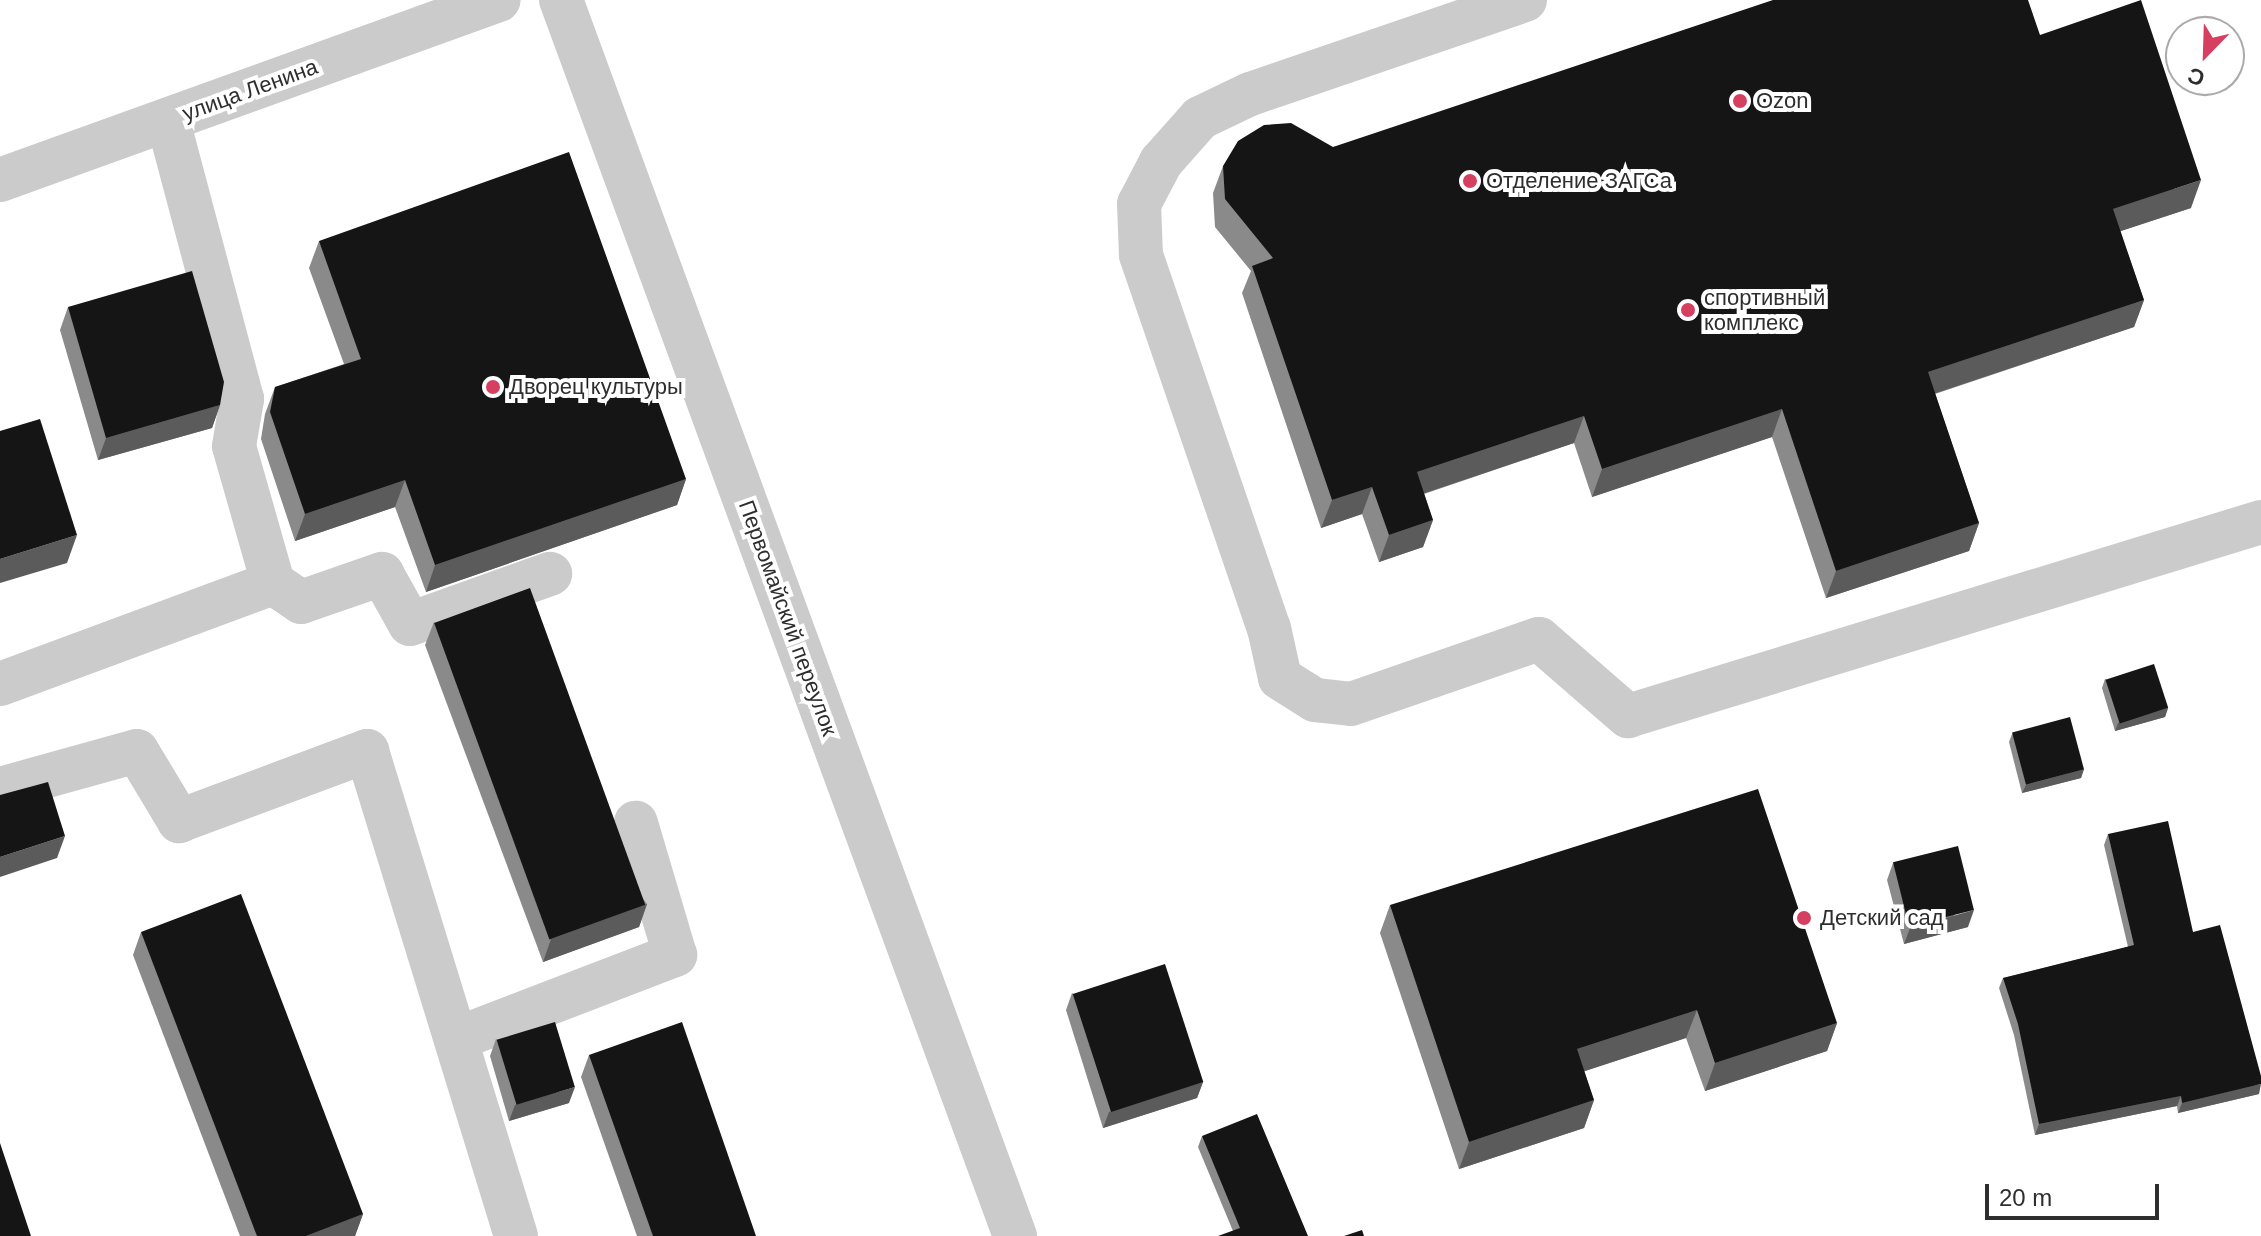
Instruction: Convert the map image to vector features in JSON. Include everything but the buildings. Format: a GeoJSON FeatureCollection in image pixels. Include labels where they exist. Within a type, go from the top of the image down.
{"type":"FeatureCollection","features":[{"type":"Feature","properties":{"kind":"street","name":"улица Ленина"},"geometry":{"type":"LineString","coordinates":[[0,180],[499,0]]}},
{"type":"Feature","properties":{"kind":"street","name":"Первомайский переулок"},"geometry":{"type":"LineString","coordinates":[[561,0],[1015,1236]]}},
{"type":"Feature","properties":{"kind":"street"},"geometry":{"type":"LineString","coordinates":[[1525,0],[1250,94],[1200,118],[1161,162],[1139,204],[1141,255],[1269,628],[1280,678],[1315,700],[1351,704],[1539,639],[1628,716],[2260,524]]}},
{"type":"Feature","properties":{"kind":"street"},"geometry":{"type":"LineString","coordinates":[[168,120],[242,399],[234,446],[273,583],[301,602],[382,574],[410,624],[550,574]]}},
{"type":"Feature","properties":{"kind":"street"},"geometry":{"type":"LineString","coordinates":[[0,684],[273,583]]}},
{"type":"Feature","properties":{"kind":"street"},"geometry":{"type":"LineString","coordinates":[[0,789],[137,751],[179,821],[367,751],[516,1236]]}},
{"type":"Feature","properties":{"kind":"street"},"geometry":{"type":"LineString","coordinates":[[456,1039],[675,955],[636,823]]}},
{"type":"Feature","properties":{"kind":"place","name":"Ozon"},"geometry":{"type":"Point","coordinates":[1740,101]}},
{"type":"Feature","properties":{"kind":"place","name":"Отделение ЗАГСа"},"geometry":{"type":"Point","coordinates":[1470,181]}},
{"type":"Feature","properties":{"kind":"place","name":"спортивный комплекс"},"geometry":{"type":"Point","coordinates":[1688,310]}},
{"type":"Feature","properties":{"kind":"place","name":"Дворец культуры"},"geometry":{"type":"Point","coordinates":[493,387]}},
{"type":"Feature","properties":{"kind":"place","name":"Детский сад"},"geometry":{"type":"Point","coordinates":[1804,918]}}]}
